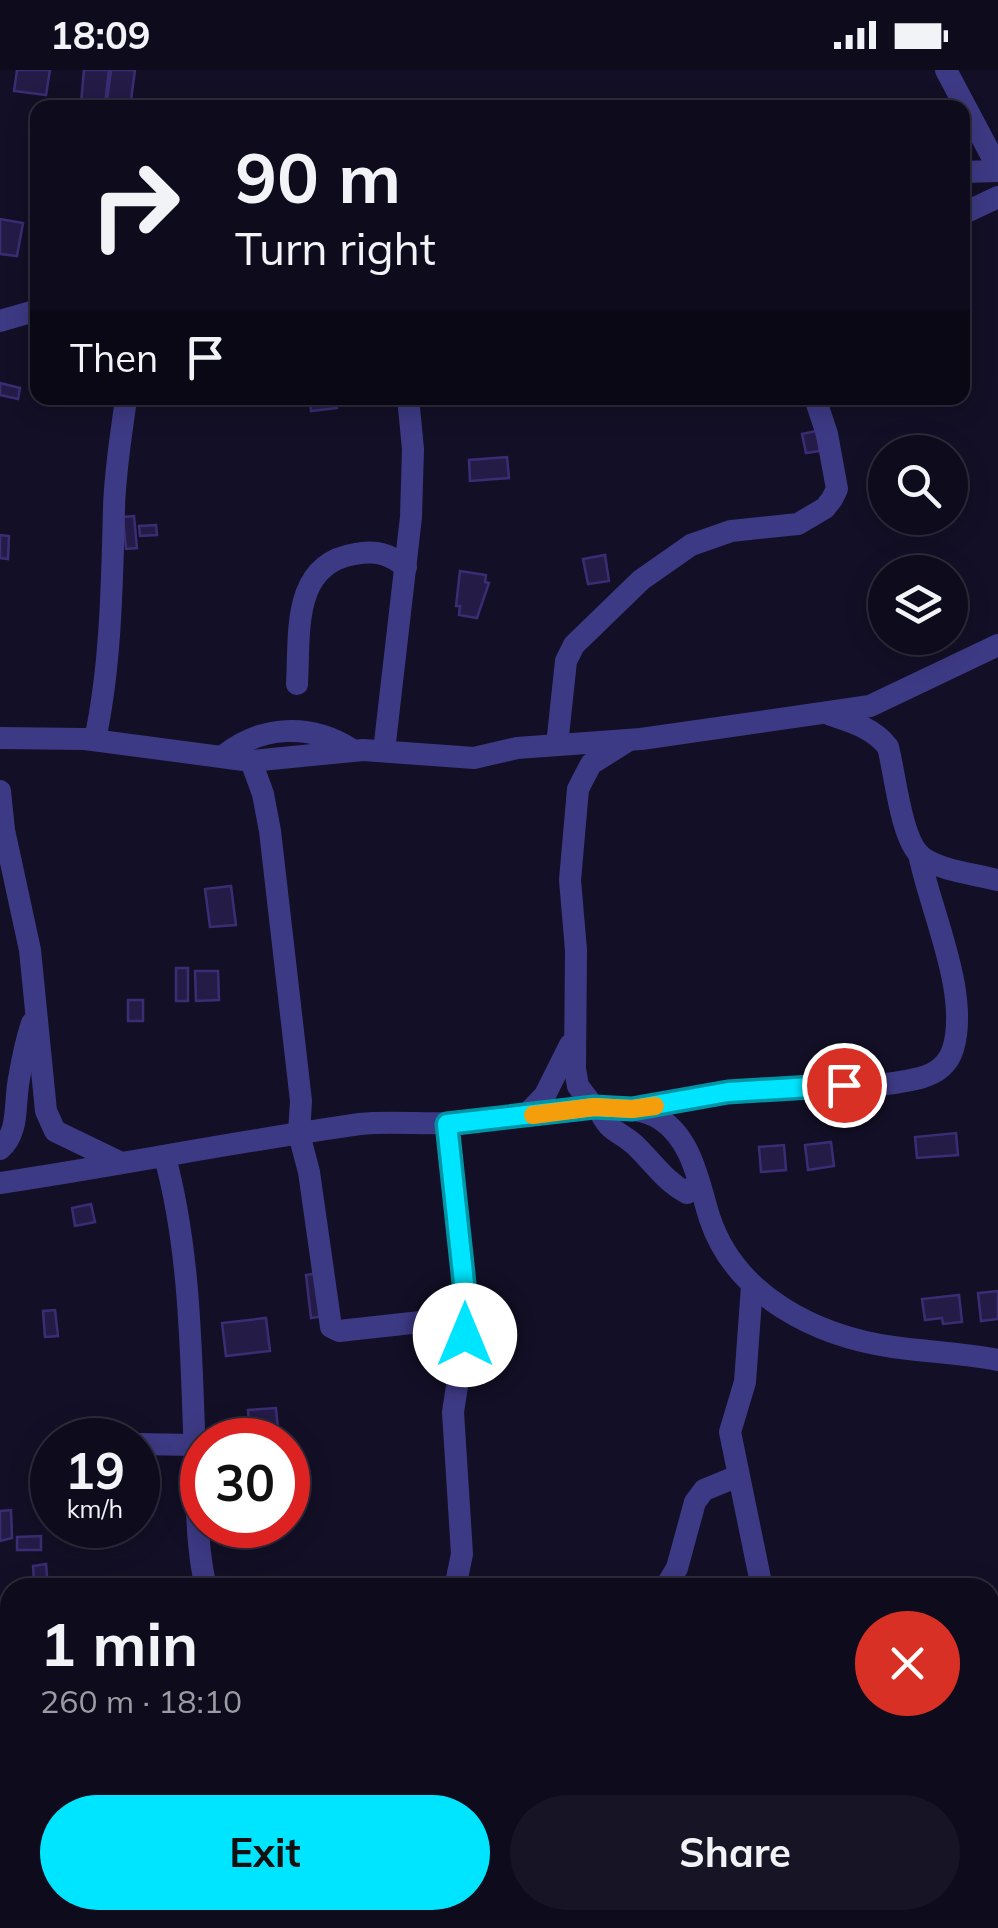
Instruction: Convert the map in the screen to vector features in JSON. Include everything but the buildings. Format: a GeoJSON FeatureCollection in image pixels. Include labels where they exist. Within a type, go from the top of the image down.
{"type":"FeatureCollection","features":[{"type":"Feature","properties":{"kind":"street"},"geometry":{"type":"LineString","coordinates":[[946,70],[962,100]]}},
{"type":"Feature","properties":{"kind":"street"},"geometry":{"type":"LineString","coordinates":[[970,116],[998,169],[970,171]]}},
{"type":"Feature","properties":{"kind":"street"},"geometry":{"type":"LineString","coordinates":[[970,210],[998,197]]}},
{"type":"Feature","properties":{"kind":"street"},"geometry":{"type":"LineString","coordinates":[[0,321],[30,312]]}},
{"type":"Feature","properties":{"kind":"street"},"geometry":{"type":"LineString","coordinates":[[95,740],[115,566],[117,456],[125,405]]}},
{"type":"Feature","properties":{"kind":"street"},"geometry":{"type":"LineString","coordinates":[[384,751],[413,479],[408,405]]}},
{"type":"Feature","properties":{"kind":"street"},"geometry":{"type":"LineString","coordinates":[[558,744],[566,661],[574,646],[641,580],[691,545],[731,531],[798,524],[825,508],[832,499],[837,489],[817,405]]}},
{"type":"Feature","properties":{"kind":"street"},"geometry":{"type":"LineString","coordinates":[[297,684],[302,616],[311,578],[332,560],[370,552],[388,554],[406,567]]}},
{"type":"Feature","properties":{"kind":"street"},"geometry":{"type":"LineString","coordinates":[[0,738],[95,740],[251,761],[354,751],[474,758],[517,748],[629,740],[870,706],[998,645]]}},
{"type":"Feature","properties":{"kind":"street"},"geometry":{"type":"LineString","coordinates":[[632,1109],[728,1092],[907,1080],[941,1069],[952,1050],[956,1006],[953,977],[919,854],[908,830],[888,747],[880,736],[864,727],[828,714]]}},
{"type":"Feature","properties":{"kind":"street"},"geometry":{"type":"LineString","coordinates":[[223,756],[238,744],[275,731],[320,734],[354,751]]}},
{"type":"Feature","properties":{"kind":"street"},"geometry":{"type":"LineString","coordinates":[[629,740],[590,764],[578,789],[570,880],[576,950],[573,1037],[578,1086],[606,1126],[632,1142],[658,1172],[687,1194],[698,1182]]}},
{"type":"Feature","properties":{"kind":"street"},"geometry":{"type":"LineString","coordinates":[[251,761],[263,794],[280,908],[301,1101],[299,1134],[309,1172],[326,1307],[333,1329],[466,1317]]}},
{"type":"Feature","properties":{"kind":"street"},"geometry":{"type":"LineString","coordinates":[[0,791],[4,830],[30,950],[46,1111],[50,1123],[66,1137],[119,1162]]}},
{"type":"Feature","properties":{"kind":"street"},"geometry":{"type":"LineString","coordinates":[[919,854],[940,865],[997,880]]}},
{"type":"Feature","properties":{"kind":"street"},"geometry":{"type":"LineString","coordinates":[[0,1149],[11,1136],[18,1081],[36,1010]]}},
{"type":"Feature","properties":{"kind":"street"},"geometry":{"type":"LineString","coordinates":[[525,1116],[545,1095],[573,1037]]}},
{"type":"Feature","properties":{"kind":"street"},"geometry":{"type":"LineString","coordinates":[[0,1183],[365,1124],[447,1124],[596,1107],[632,1109],[656,1116],[670,1126],[690,1157],[712,1225],[726,1254],[752,1286],[796,1316],[836,1332],[890,1346],[998,1360]]}},
{"type":"Feature","properties":{"kind":"street"},"geometry":{"type":"LineString","coordinates":[[447,1124],[466,1317],[453,1412],[462,1554],[456,1578]]}},
{"type":"Feature","properties":{"kind":"street"},"geometry":{"type":"LineString","coordinates":[[165,1157],[180,1224],[193,1418]]}},
{"type":"Feature","properties":{"kind":"street"},"geometry":{"type":"LineString","coordinates":[[752,1286],[746,1382],[730,1426],[760,1578]]}},
{"type":"Feature","properties":{"kind":"street"},"geometry":{"type":"LineString","coordinates":[[671,1578],[694,1502],[704,1490],[738,1476]]}},
{"type":"Feature","properties":{"kind":"street"},"geometry":{"type":"LineString","coordinates":[[201,1548],[205,1578]]}},
{"type":"Feature","properties":{"kind":"slow traffic"},"geometry":{"type":"LineString","coordinates":[[533,1115],[594,1107],[655,1106]]}},
{"type":"Feature","properties":{"kind":"route"},"geometry":{"type":"LineString","coordinates":[[465,1335],[466,1300],[447,1124],[594,1107],[632,1109],[728,1092],[844,1085]]}}]}
